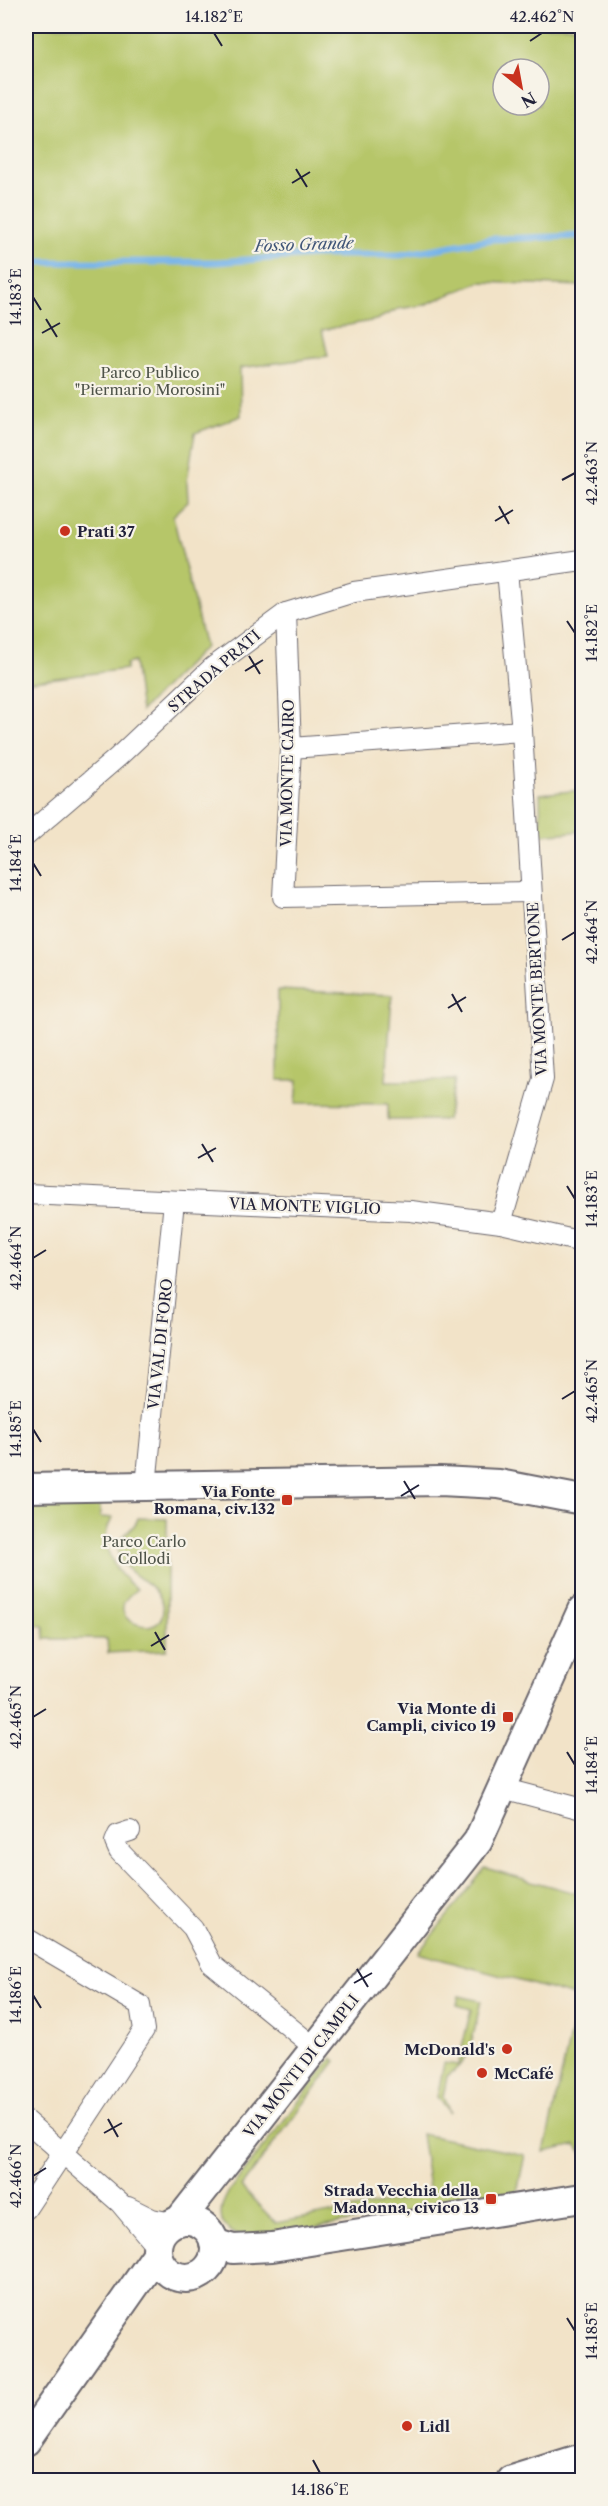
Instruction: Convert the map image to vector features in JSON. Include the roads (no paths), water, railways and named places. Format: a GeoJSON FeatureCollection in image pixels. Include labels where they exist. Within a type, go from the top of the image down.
{"type":"FeatureCollection","features":[{"type":"Feature","properties":{"kind":"street","name":"STRADA PRATI"},"geometry":{"type":"LineString","coordinates":[[26,836],[118,757],[213,667],[286,613],[354,592],[582,560]]}},
{"type":"Feature","properties":{"kind":"street","name":"VIA MONTE BERTONE"},"geometry":{"type":"LineString","coordinates":[[501,1223],[543,1079],[522,731],[507,570]]}},
{"type":"Feature","properties":{"kind":"street","name":"VIA MONTE CAIRO"},"geometry":{"type":"LineString","coordinates":[[283,897],[291,748],[286,613]]}},
{"type":"Feature","properties":{"kind":"street"},"geometry":{"type":"LineString","coordinates":[[291,748],[522,731]]}},
{"type":"Feature","properties":{"kind":"street","name":"VIA MONTE BERTONE"},"geometry":{"type":"LineString","coordinates":[[283,897],[531,892]]}},
{"type":"Feature","properties":{"kind":"street","name":"VIA MONTE VIGLIO"},"geometry":{"type":"LineString","coordinates":[[26,1194],[411,1211],[501,1223],[582,1242]]}},
{"type":"Feature","properties":{"kind":"street","name":"VIA VAL DI FORO"},"geometry":{"type":"LineString","coordinates":[[146,1486],[174,1201]]}},
{"type":"Feature","properties":{"kind":"street"},"geometry":{"type":"LineString","coordinates":[[26,1488],[440,1481],[500,1484],[582,1500]]}},
{"type":"Feature","properties":{"kind":"street","name":"VIA MONTI DI CAMPLI"},"geometry":{"type":"LineString","coordinates":[[26,2441],[203,2205],[221,2169],[477,1841],[580,1619]]}},
{"type":"Feature","properties":{"kind":"street"},"geometry":{"type":"LineString","coordinates":[[502,1788],[582,1809]]}},
{"type":"Feature","properties":{"kind":"street"},"geometry":{"type":"LineString","coordinates":[[130,1831],[118,1835],[115,1842],[118,1851],[192,1928],[212,1964],[315,2047]]}},
{"type":"Feature","properties":{"kind":"street"},"geometry":{"type":"LineString","coordinates":[[26,1938],[140,2005],[144,2030],[26,2209]]}},
{"type":"Feature","properties":{"kind":"street"},"geometry":{"type":"LineString","coordinates":[[26,2121],[120,2203],[180,2235],[233,2249],[272,2247],[582,2198]]}},
{"type":"Feature","properties":{"kind":"street"},"geometry":{"type":"LineString","coordinates":[[511,2481],[582,2458]]}},
{"type":"Feature","properties":{"kind":"waterway","name":"Fosso Grande"},"geometry":{"type":"LineString","coordinates":[[26,262],[217,262],[314,255],[400,255],[492,239],[582,236]]}},
{"type":"Feature","properties":{"kind":"place","name":"Prati 37"},"geometry":{"type":"Point","coordinates":[65,531]}},
{"type":"Feature","properties":{"kind":"place","name":"Via Fonte Romana, civ.132"},"geometry":{"type":"Point","coordinates":[287,1500]}},
{"type":"Feature","properties":{"kind":"place","name":"Via Monte di Campli, civico 19"},"geometry":{"type":"Point","coordinates":[508,1717]}},
{"type":"Feature","properties":{"kind":"place","name":"McDonald's"},"geometry":{"type":"Point","coordinates":[507,2049]}},
{"type":"Feature","properties":{"kind":"place","name":"McCafé"},"geometry":{"type":"Point","coordinates":[482,2073]}},
{"type":"Feature","properties":{"kind":"place","name":"Strada Vecchia della Madonna, civico 13"},"geometry":{"type":"Point","coordinates":[491,2199]}},
{"type":"Feature","properties":{"kind":"place","name":"Lidl"},"geometry":{"type":"Point","coordinates":[407,2426]}},
{"type":"Feature","properties":{"kind":"park label","name":"Parco Publico \"Piermario Morosini\""},"geometry":{"type":"Point","coordinates":[150,380]}},
{"type":"Feature","properties":{"kind":"park label","name":"Parco Carlo Collodi"},"geometry":{"type":"Point","coordinates":[144,1550]}}]}
